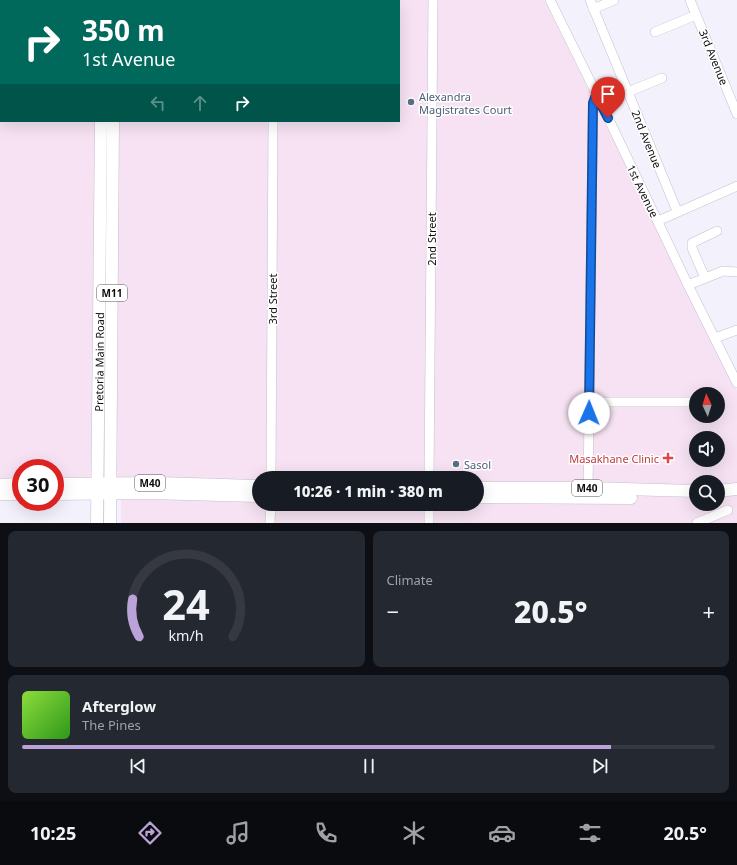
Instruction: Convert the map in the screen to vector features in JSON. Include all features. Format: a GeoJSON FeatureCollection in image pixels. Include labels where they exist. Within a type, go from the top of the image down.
{"type":"FeatureCollection","features":[{"type":"Feature","properties":{"kind":"main road","name":"Pretoria Main Road"},"geometry":{"type":"LineString","coordinates":[[97,488],[101,122]]}},
{"type":"Feature","properties":{"kind":"main road","name":"Pretoria Main Road"},"geometry":{"type":"LineString","coordinates":[[110,488],[113,122]]}},
{"type":"Feature","properties":{"kind":"main road"},"geometry":{"type":"LineString","coordinates":[[82,484],[97,465]]}},
{"type":"Feature","properties":{"kind":"main road"},"geometry":{"type":"LineString","coordinates":[[110,465],[126,483]]}},
{"type":"Feature","properties":{"kind":"main road","name":"M40"},"geometry":{"type":"LineString","coordinates":[[110,488],[126,483],[252,486]]}},
{"type":"Feature","properties":{"kind":"main road"},"geometry":{"type":"LineString","coordinates":[[0,485],[12,484]]}},
{"type":"Feature","properties":{"kind":"main road","name":"M40"},"geometry":{"type":"LineString","coordinates":[[64,484],[82,484],[97,488]]}},
{"type":"Feature","properties":{"kind":"main road","name":"M40"},"geometry":{"type":"LineString","coordinates":[[64,493],[97,488],[110,488],[164,493],[252,496]]}},
{"type":"Feature","properties":{"kind":"main road","name":"M11"},"geometry":{"type":"LineString","coordinates":[[97,488],[97,523]]}},
{"type":"Feature","properties":{"kind":"main road","name":"M11"},"geometry":{"type":"LineString","coordinates":[[110,488],[110,523]]}},
{"type":"Feature","properties":{"kind":"main road","name":"M40"},"geometry":{"type":"LineString","coordinates":[[484,488],[689,498]]}},
{"type":"Feature","properties":{"kind":"main road"},"geometry":{"type":"LineString","coordinates":[[725,490],[737,489]]}},
{"type":"Feature","properties":{"kind":"main road","name":"M40"},"geometry":{"type":"LineString","coordinates":[[484,497],[689,491]]}},
{"type":"Feature","properties":{"kind":"main road"},"geometry":{"type":"LineString","coordinates":[[0,494],[12,494]]}},
{"type":"Feature","properties":{"kind":"main road"},"geometry":{"type":"LineString","coordinates":[[725,498],[737,498]]}},
{"type":"Feature","properties":{"kind":"street","name":"2nd Street"},"geometry":{"type":"LineString","coordinates":[[429,471],[433,0]]}},
{"type":"Feature","properties":{"kind":"street","name":"1st Avenue"},"geometry":{"type":"LineString","coordinates":[[550,0],[688,284],[716,338],[733,363],[737,383]]}},
{"type":"Feature","properties":{"kind":"street"},"geometry":{"type":"LineString","coordinates":[[592,4],[614,0]]}},
{"type":"Feature","properties":{"kind":"street","name":"3rd Avenue"},"geometry":{"type":"LineString","coordinates":[[690,0],[737,114]]}},
{"type":"Feature","properties":{"kind":"street","name":"2nd Avenue"},"geometry":{"type":"LineString","coordinates":[[592,4],[677,211]]}},
{"type":"Feature","properties":{"kind":"street"},"geometry":{"type":"LineString","coordinates":[[655,32],[696,15]]}},
{"type":"Feature","properties":{"kind":"street"},"geometry":{"type":"LineString","coordinates":[[628,92],[662,78]]}},
{"type":"Feature","properties":{"kind":"street"},"geometry":{"type":"LineString","coordinates":[[588,493],[593,103],[596,95]]}},
{"type":"Feature","properties":{"kind":"street","name":"3rd Street"},"geometry":{"type":"LineString","coordinates":[[271,471],[273,122]]}},
{"type":"Feature","properties":{"kind":"street"},"geometry":{"type":"LineString","coordinates":[[658,221],[677,211],[737,186]]}},
{"type":"Feature","properties":{"kind":"street"},"geometry":{"type":"LineString","coordinates":[[705,278],[692,248],[692,243],[717,231]]}},
{"type":"Feature","properties":{"kind":"street"},"geometry":{"type":"LineString","coordinates":[[688,284],[723,271],[737,272]]}},
{"type":"Feature","properties":{"kind":"street"},"geometry":{"type":"LineString","coordinates":[[716,338],[737,330]]}},
{"type":"Feature","properties":{"kind":"street"},"geometry":{"type":"LineString","coordinates":[[589,402],[689,402]]}},
{"type":"Feature","properties":{"kind":"street"},"geometry":{"type":"LineString","coordinates":[[697,523],[728,510]]}},
{"type":"Feature","properties":{"kind":"street"},"geometry":{"type":"LineString","coordinates":[[270,523],[271,511]]}},
{"type":"Feature","properties":{"kind":"street"},"geometry":{"type":"LineString","coordinates":[[429,511],[429,523]]}},
{"type":"Feature","properties":{"kind":"shaded area"},"geometry":{"type":"Polygon","coordinates":[[[400,0],[544,0],[737,391],[737,523],[121,523],[121,500],[64,500],[64,459],[12,459],[12,500],[0,500],[0,122],[400,122],[400,0]]]}},
{"type":"Feature","properties":{"kind":"place","name":"Alexandra Magistrates Court"},"geometry":{"type":"Point","coordinates":[411,102]}},
{"type":"Feature","properties":{"kind":"place","name":"Masakhane Clinic"},"geometry":{"type":"Point","coordinates":[668,458]}},
{"type":"Feature","properties":{"kind":"place","name":"Sasol"},"geometry":{"type":"Point","coordinates":[456,464]}},
{"type":"Feature","properties":{"kind":"route"},"geometry":{"type":"LineString","coordinates":[[589,413],[593,103],[596,95],[608,118]]}}]}
